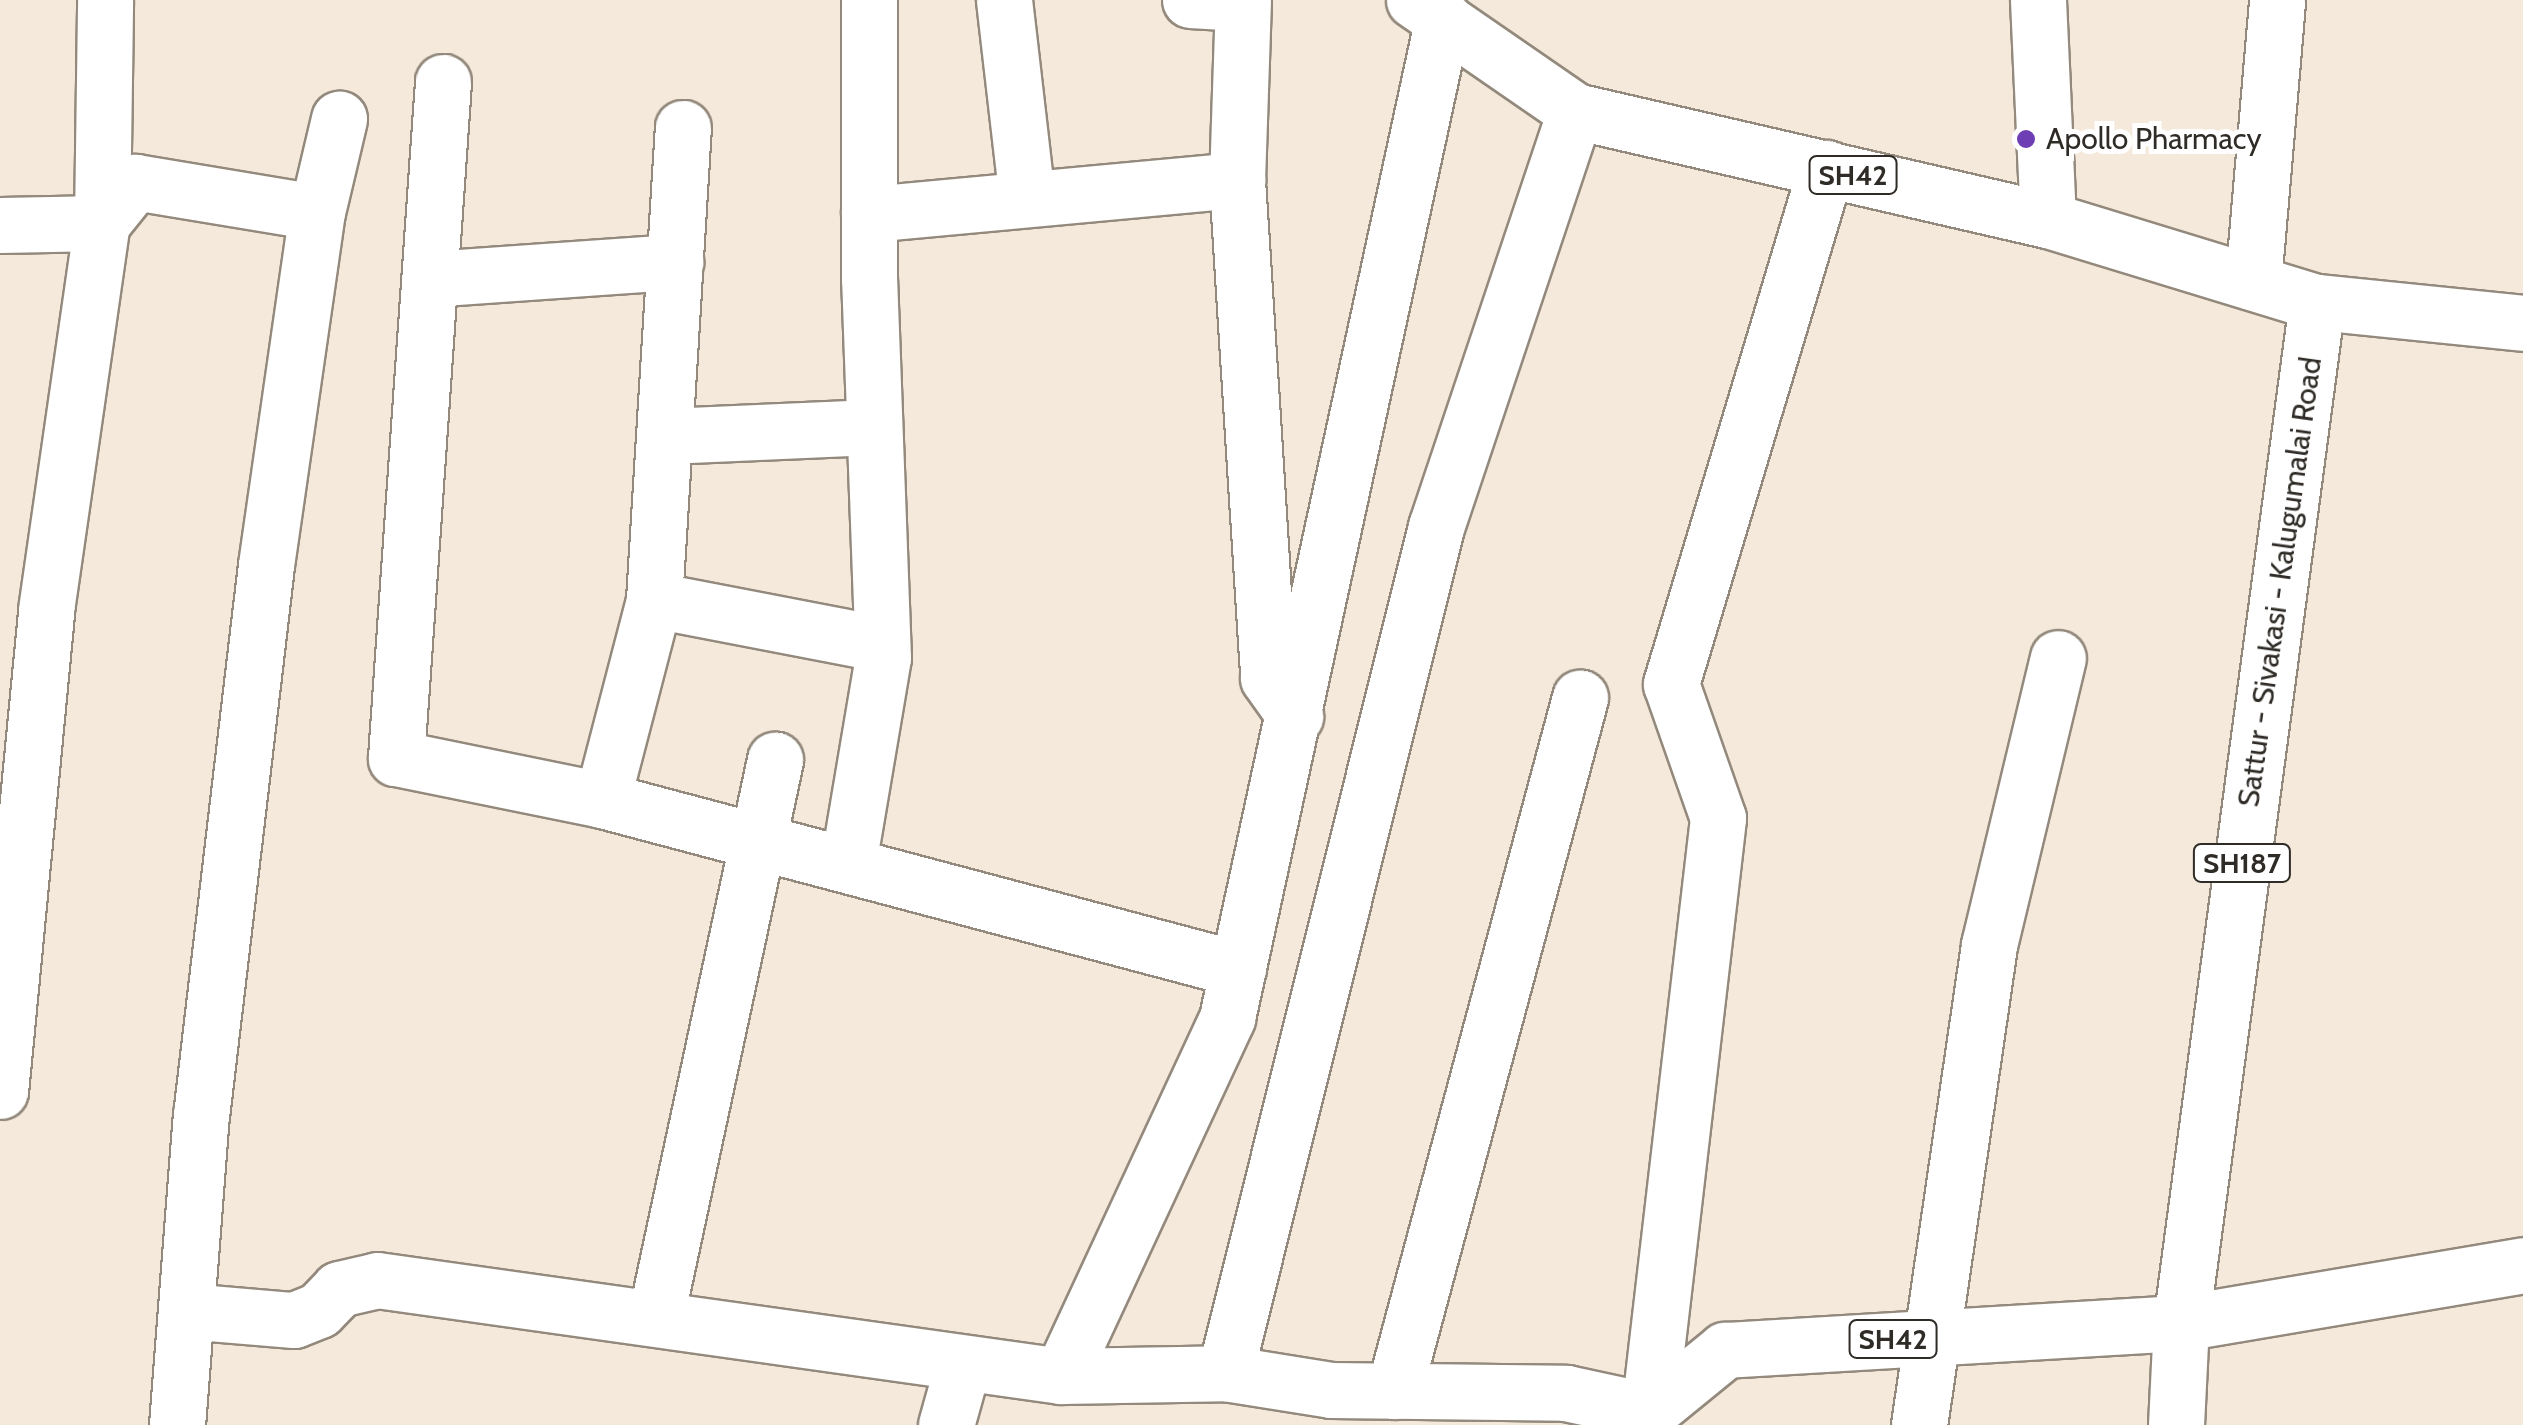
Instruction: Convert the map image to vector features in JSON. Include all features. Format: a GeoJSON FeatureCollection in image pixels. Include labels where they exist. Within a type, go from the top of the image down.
{"type":"FeatureCollection","features":[{"type":"Feature","properties":{"kind":"street"},"geometry":{"type":"LineString","coordinates":[[0,1092],[46,610],[102,223],[105,0]]}},
{"type":"Feature","properties":{"kind":"street"},"geometry":{"type":"LineString","coordinates":[[848,864],[882,644],[869,214],[873,0]]}},
{"type":"Feature","properties":{"kind":"street"},"geometry":{"type":"LineString","coordinates":[[1004,0],[1026,200]]}},
{"type":"Feature","properties":{"kind":"street"},"geometry":{"type":"LineString","coordinates":[[2038,0],[2048,220]]}},
{"type":"Feature","properties":{"kind":"street"},"geometry":{"type":"LineString","coordinates":[[2252,282],[2277,0]]}},
{"type":"Feature","properties":{"kind":"street"},"geometry":{"type":"LineString","coordinates":[[1225,1],[1268,678],[1295,716]]}},
{"type":"Feature","properties":{"kind":"street"},"geometry":{"type":"LineString","coordinates":[[1061,1376],[1227,1018],[1295,716],[1426,5]]}},
{"type":"Feature","properties":{"kind":"street","name":"SH42"},"geometry":{"type":"LineString","coordinates":[[1426,5],[1575,110],[2048,220],[2318,302]]}},
{"type":"Feature","properties":{"kind":"street"},"geometry":{"type":"LineString","coordinates":[[443,82],[396,758],[602,800],[1238,969]]}},
{"type":"Feature","properties":{"kind":"street"},"geometry":{"type":"LineString","coordinates":[[1224,1373],[1436,527],[1575,110]]}},
{"type":"Feature","properties":{"kind":"street"},"geometry":{"type":"LineString","coordinates":[[176,1425],[202,1116],[266,565],[317,212],[339,120]]}},
{"type":"Feature","properties":{"kind":"street"},"geometry":{"type":"LineString","coordinates":[[602,800],[654,600],[683,128]]}},
{"type":"Feature","properties":{"kind":"street"},"geometry":{"type":"LineString","coordinates":[[186,1311],[294,1320],[319,1310],[340,1289],[377,1280],[656,1316],[1061,1376],[1224,1373],[1331,1390],[1566,1393],[1641,1418],[1718,818],[1671,684],[1826,168]]}},
{"type":"Feature","properties":{"kind":"street"},"geometry":{"type":"LineString","coordinates":[[869,214],[1237,180]]}},
{"type":"Feature","properties":{"kind":"street"},"geometry":{"type":"LineString","coordinates":[[102,223],[134,182],[317,212]]}},
{"type":"Feature","properties":{"kind":"street"},"geometry":{"type":"LineString","coordinates":[[0,225],[102,223]]}},
{"type":"Feature","properties":{"kind":"street"},"geometry":{"type":"LineString","coordinates":[[430,279],[675,262]]}},
{"type":"Feature","properties":{"kind":"street"},"geometry":{"type":"LineString","coordinates":[[2318,302],[2523,323]]}},
{"type":"Feature","properties":{"kind":"street","name":"Sattur - Sivakasi - Kalugumalai Road"},"geometry":{"type":"LineString","coordinates":[[2176,1425],[2181,1323],[2318,302]]}},
{"type":"Feature","properties":{"kind":"street"},"geometry":{"type":"LineString","coordinates":[[664,436],[874,427]]}},
{"type":"Feature","properties":{"kind":"street"},"geometry":{"type":"LineString","coordinates":[[654,600],[882,644]]}},
{"type":"Feature","properties":{"kind":"street"},"geometry":{"type":"LineString","coordinates":[[1920,1425],[1928,1338],[1946,1276],[1989,946],[2058,658]]}},
{"type":"Feature","properties":{"kind":"street"},"geometry":{"type":"LineString","coordinates":[[1394,1391],[1580,698]]}},
{"type":"Feature","properties":{"kind":"street"},"geometry":{"type":"LineString","coordinates":[[656,1316],[774,760]]}},
{"type":"Feature","properties":{"kind":"street"},"geometry":{"type":"LineString","coordinates":[[2181,1323],[2523,1265]]}},
{"type":"Feature","properties":{"kind":"street","name":"SH42"},"geometry":{"type":"LineString","coordinates":[[1641,1418],[1724,1350],[2181,1323]]}},
{"type":"Feature","properties":{"kind":"street"},"geometry":{"type":"LineString","coordinates":[[946,1425],[963,1364]]}},
{"type":"Feature","properties":{"kind":"place","name":"Apollo Pharmacy"},"geometry":{"type":"Point","coordinates":[2026,139]}}]}
